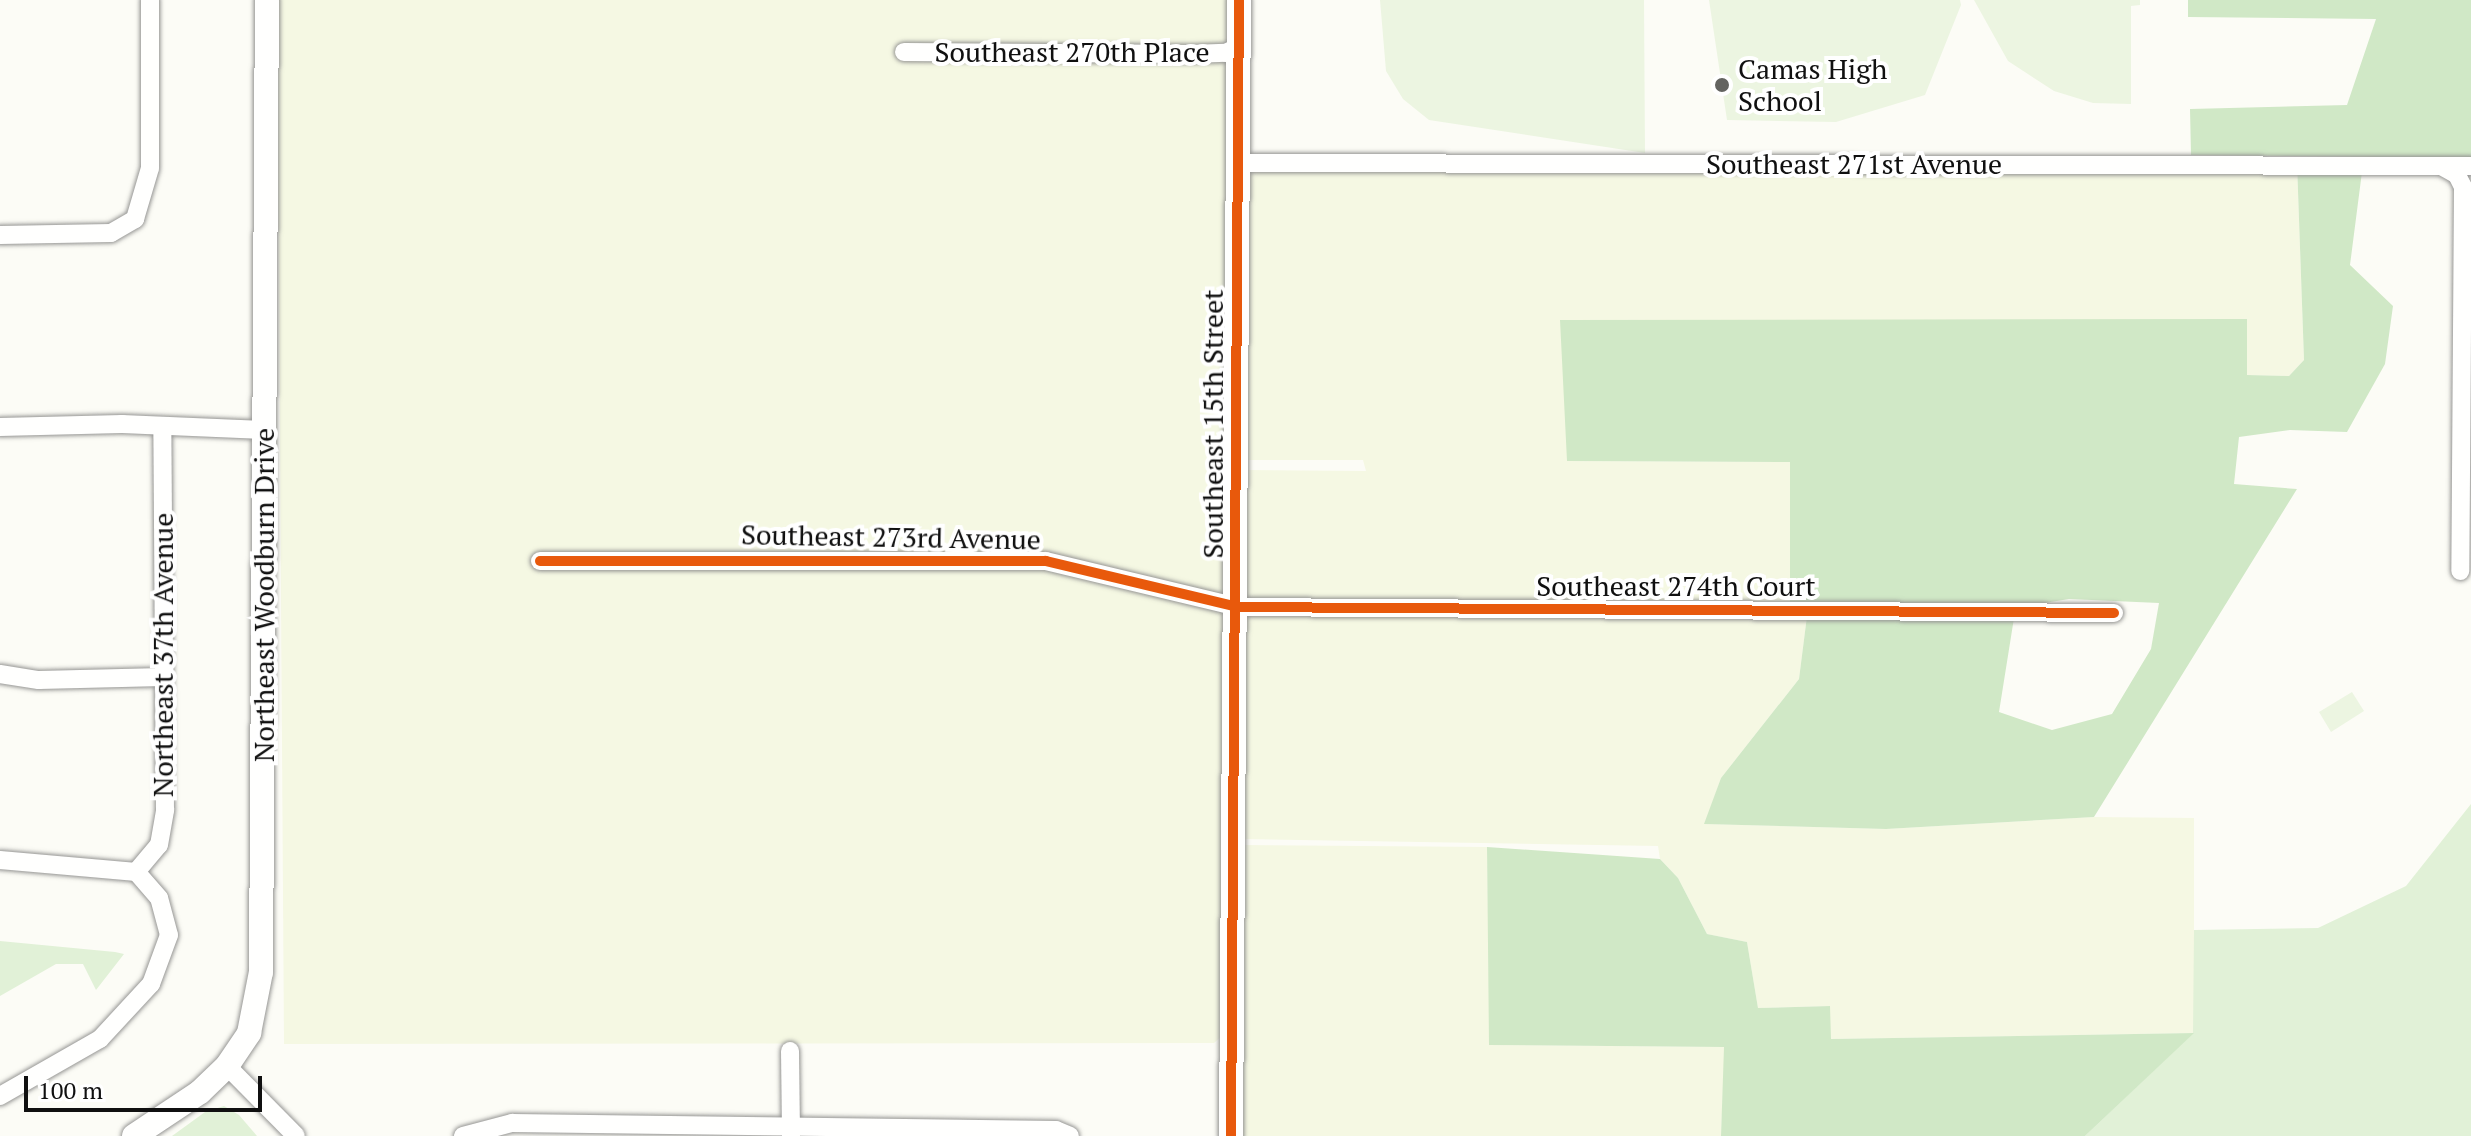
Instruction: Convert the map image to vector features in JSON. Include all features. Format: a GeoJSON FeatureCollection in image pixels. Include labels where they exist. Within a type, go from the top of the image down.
{"type":"FeatureCollection","features":[{"type":"Feature","properties":{"kind":"street"},"geometry":{"type":"LineString","coordinates":[[0,235],[111,233],[135,219],[150,168],[150,0]]}},
{"type":"Feature","properties":{"kind":"street","name":"Northeast Woodburn Drive"},"geometry":{"type":"LineString","coordinates":[[134,1136],[200,1092],[227,1066],[249,1033],[261,972],[267,0]]}},
{"type":"Feature","properties":{"kind":"street","name":"Southeast 15th Street"},"geometry":{"type":"LineString","coordinates":[[1231,1136],[1239,0]]}},
{"type":"Feature","properties":{"kind":"street","name":"Southeast 270th Place"},"geometry":{"type":"LineString","coordinates":[[904,52],[1191,54],[1226,53],[1239,46]]}},
{"type":"Feature","properties":{"kind":"street","name":"Southeast 271st Avenue"},"geometry":{"type":"LineString","coordinates":[[1238,163],[2471,166]]}},
{"type":"Feature","properties":{"kind":"street"},"geometry":{"type":"LineString","coordinates":[[2441,166],[2457,175],[2463,187],[2460,571]]}},
{"type":"Feature","properties":{"kind":"street"},"geometry":{"type":"LineString","coordinates":[[0,427],[264,430]]}},
{"type":"Feature","properties":{"kind":"street","name":"Northeast 37th Avenue"},"geometry":{"type":"LineString","coordinates":[[136,872],[159,845],[163,823],[162,428]]}},
{"type":"Feature","properties":{"kind":"street","name":"Southeast 273rd Avenue"},"geometry":{"type":"LineString","coordinates":[[540,561],[1046,561],[1237,607]]}},
{"type":"Feature","properties":{"kind":"street","name":"Southeast 274th Court"},"geometry":{"type":"LineString","coordinates":[[1237,607],[2114,613]]}},
{"type":"Feature","properties":{"kind":"street"},"geometry":{"type":"LineString","coordinates":[[0,674],[39,680],[163,677]]}},
{"type":"Feature","properties":{"kind":"street"},"geometry":{"type":"LineString","coordinates":[[0,860],[136,872],[159,898],[168,926],[165,955],[151,984],[100,1039],[0,1096]]}},
{"type":"Feature","properties":{"kind":"street"},"geometry":{"type":"LineString","coordinates":[[790,1051],[791,1131]]}},
{"type":"Feature","properties":{"kind":"street"},"geometry":{"type":"LineString","coordinates":[[227,1066],[296,1136]]}},
{"type":"Feature","properties":{"kind":"street"},"geometry":{"type":"LineString","coordinates":[[463,1136],[499,1123],[791,1131],[1056,1130],[1070,1136]]}},
{"type":"Feature","properties":{"kind":"green space"},"geometry":{"type":"Polygon","coordinates":[[[277,0],[1230,0],[1223,1035],[1214,1043],[284,1044],[277,0]]]}},
{"type":"Feature","properties":{"kind":"green space"},"geometry":{"type":"Polygon","coordinates":[[[1380,0],[1644,0],[1645,153],[1429,120],[1403,99],[1386,71],[1380,0]]]}},
{"type":"Feature","properties":{"kind":"green space"},"geometry":{"type":"Polygon","coordinates":[[[1709,0],[1960,0],[1961,5],[1925,95],[1836,122],[1727,120],[1709,0]]]}},
{"type":"Feature","properties":{"kind":"green space"},"geometry":{"type":"Polygon","coordinates":[[[1974,0],[2140,0],[2140,5],[2131,6],[2131,104],[2093,103],[2054,91],[2008,61],[1974,0]]]}},
{"type":"Feature","properties":{"kind":"green space"},"geometry":{"type":"Polygon","coordinates":[[[2188,0],[2471,0],[2471,158],[2191,155],[2190,109],[2347,105],[2376,19],[2188,17],[2188,0]]]}},
{"type":"Feature","properties":{"kind":"green space"},"geometry":{"type":"Polygon","coordinates":[[[2297,163],[2304,360],[2289,376],[2247,375],[2247,319],[1568,461],[1790,462],[1790,608],[1246,602],[1246,470],[1366,471],[1363,460],[1244,460],[1246,169],[2297,163]]]}},
{"type":"Feature","properties":{"kind":"green space"},"geometry":{"type":"Polygon","coordinates":[[[2297,163],[2363,164],[2350,265],[2393,306],[2385,364],[2347,432],[2290,430],[2239,437],[2234,484],[2297,489],[2094,817],[1886,829],[1704,824],[1721,778],[1799,679],[1807,616],[2014,618],[1999,712],[2052,730],[2112,714],[2151,649],[2159,603],[2069,599],[2014,608],[1790,608],[1790,462],[1567,461],[1560,320],[2247,319],[2247,375],[2289,376],[2304,360],[2297,163]]]}},
{"type":"Feature","properties":{"kind":"green space"},"geometry":{"type":"Polygon","coordinates":[[[1244,613],[1807,616],[1799,679],[1721,778],[1705,824],[1886,829],[2094,817],[2194,818],[2194,1033],[1830,1039],[1829,1006],[1758,1008],[1747,942],[1707,934],[1678,878],[1660,859],[1658,846],[1244,839],[1244,613]]]}},
{"type":"Feature","properties":{"kind":"green space"},"geometry":{"type":"Polygon","coordinates":[[[2352,692],[2364,711],[2331,732],[2319,712],[2352,692]]]}},
{"type":"Feature","properties":{"kind":"green space"},"geometry":{"type":"Polygon","coordinates":[[[2471,804],[2471,1136],[2085,1136],[2193,1033],[2194,930],[2318,928],[2406,886],[2471,804]]]}},
{"type":"Feature","properties":{"kind":"green space"},"geometry":{"type":"Polygon","coordinates":[[[1243,845],[1487,847],[1490,1045],[1725,1047],[1721,1136],[1236,1136],[1243,845]]]}},
{"type":"Feature","properties":{"kind":"green space"},"geometry":{"type":"Polygon","coordinates":[[[1487,847],[1660,859],[1678,878],[1707,934],[1747,942],[1758,1008],[1830,1006],[1831,1039],[2194,1033],[2085,1136],[1721,1136],[1724,1047],[1489,1045],[1487,847]]]}},
{"type":"Feature","properties":{"kind":"green space"},"geometry":{"type":"Polygon","coordinates":[[[0,941],[124,954],[96,990],[83,964],[56,964],[0,996],[0,941]]]}},
{"type":"Feature","properties":{"kind":"green space"},"geometry":{"type":"Polygon","coordinates":[[[224,1106],[239,1115],[257,1136],[172,1136],[205,1112],[224,1106]]]}},
{"type":"Feature","properties":{"kind":"cycle path"},"geometry":{"type":"LineString","coordinates":[[1231,1136],[1239,0]]}},
{"type":"Feature","properties":{"kind":"cycle path"},"geometry":{"type":"LineString","coordinates":[[540,561],[1046,561],[1237,607],[2114,613]]}},
{"type":"Feature","properties":{"kind":"place","name":"Camas High School"},"geometry":{"type":"Point","coordinates":[1722,85]}}]}
